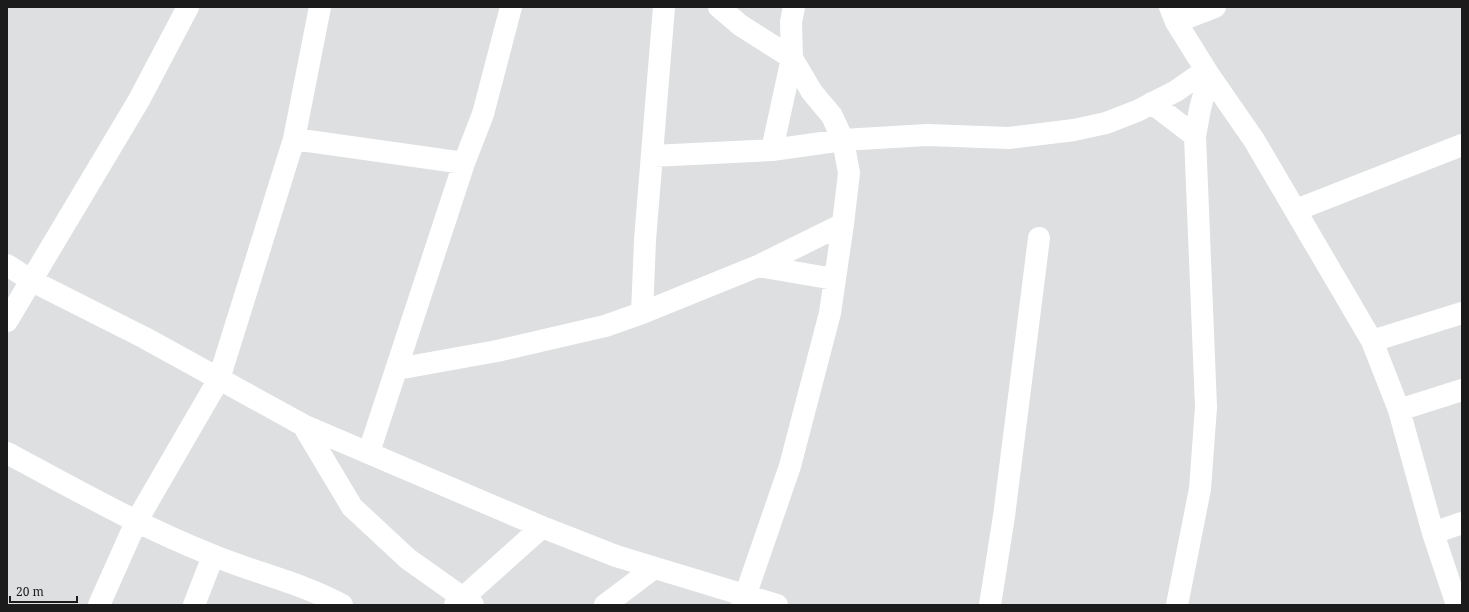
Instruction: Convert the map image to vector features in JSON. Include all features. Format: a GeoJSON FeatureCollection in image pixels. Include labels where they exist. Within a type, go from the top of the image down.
{"type":"FeatureCollection","features":[{"type":"Feature","properties":{"kind":"street"},"geometry":{"type":"LineString","coordinates":[[7,321],[139,100],[188,7]]}},
{"type":"Feature","properties":{"kind":"street"},"geometry":{"type":"LineString","coordinates":[[99,605],[136,522],[219,379],[294,139],[320,7]]}},
{"type":"Feature","properties":{"kind":"street"},"geometry":{"type":"LineString","coordinates":[[369,452],[464,163],[483,114],[512,7]]}},
{"type":"Feature","properties":{"kind":"street"},"geometry":{"type":"LineString","coordinates":[[642,313],[645,240],[664,7]]}},
{"type":"Feature","properties":{"kind":"street"},"geometry":{"type":"LineString","coordinates":[[719,7],[740,26],[792,58],[812,92],[832,116],[843,140],[849,173],[830,313],[790,466],[743,600]]}},
{"type":"Feature","properties":{"kind":"street"},"geometry":{"type":"LineString","coordinates":[[772,150],[792,58],[791,22],[794,7]]}},
{"type":"Feature","properties":{"kind":"street"},"geometry":{"type":"LineString","coordinates":[[1215,7],[1173,14],[1208,72],[1254,140],[1372,341],[1398,410],[1433,533],[1457,605]]}},
{"type":"Feature","properties":{"kind":"street"},"geometry":{"type":"LineString","coordinates":[[652,156],[772,150],[843,140],[927,135],[1008,138],[1074,130],[1106,123],[1152,103],[1208,72]]}},
{"type":"Feature","properties":{"kind":"street"},"geometry":{"type":"LineString","coordinates":[[1177,605],[1200,489],[1206,407],[1195,136],[1208,72]]}},
{"type":"Feature","properties":{"kind":"street"},"geometry":{"type":"LineString","coordinates":[[1152,103],[1195,136]]}},
{"type":"Feature","properties":{"kind":"street"},"geometry":{"type":"LineString","coordinates":[[294,139],[464,163]]}},
{"type":"Feature","properties":{"kind":"street"},"geometry":{"type":"LineString","coordinates":[[1296,210],[1462,145]]}},
{"type":"Feature","properties":{"kind":"street"},"geometry":{"type":"LineString","coordinates":[[397,369],[504,350],[605,326],[642,313],[758,266],[843,224]]}},
{"type":"Feature","properties":{"kind":"street"},"geometry":{"type":"LineString","coordinates":[[990,605],[1004,516],[1039,238]]}},
{"type":"Feature","properties":{"kind":"street"},"geometry":{"type":"LineString","coordinates":[[7,265],[32,281],[145,338],[303,425],[542,527],[616,556],[743,600],[777,605]]}},
{"type":"Feature","properties":{"kind":"street"},"geometry":{"type":"LineString","coordinates":[[758,266],[834,279]]}},
{"type":"Feature","properties":{"kind":"street"},"geometry":{"type":"LineString","coordinates":[[1372,341],[1462,313]]}},
{"type":"Feature","properties":{"kind":"street"},"geometry":{"type":"LineString","coordinates":[[1398,410],[1462,390]]}},
{"type":"Feature","properties":{"kind":"street"},"geometry":{"type":"LineString","coordinates":[[303,425],[352,507],[408,559],[463,603],[542,527]]}},
{"type":"Feature","properties":{"kind":"street"},"geometry":{"type":"LineString","coordinates":[[7,452],[136,522],[213,556],[324,595],[342,605]]}},
{"type":"Feature","properties":{"kind":"street"},"geometry":{"type":"LineString","coordinates":[[1433,533],[1462,523]]}},
{"type":"Feature","properties":{"kind":"street"},"geometry":{"type":"LineString","coordinates":[[194,605],[213,556]]}},
{"type":"Feature","properties":{"kind":"street"},"geometry":{"type":"LineString","coordinates":[[604,605],[654,568]]}}]}
